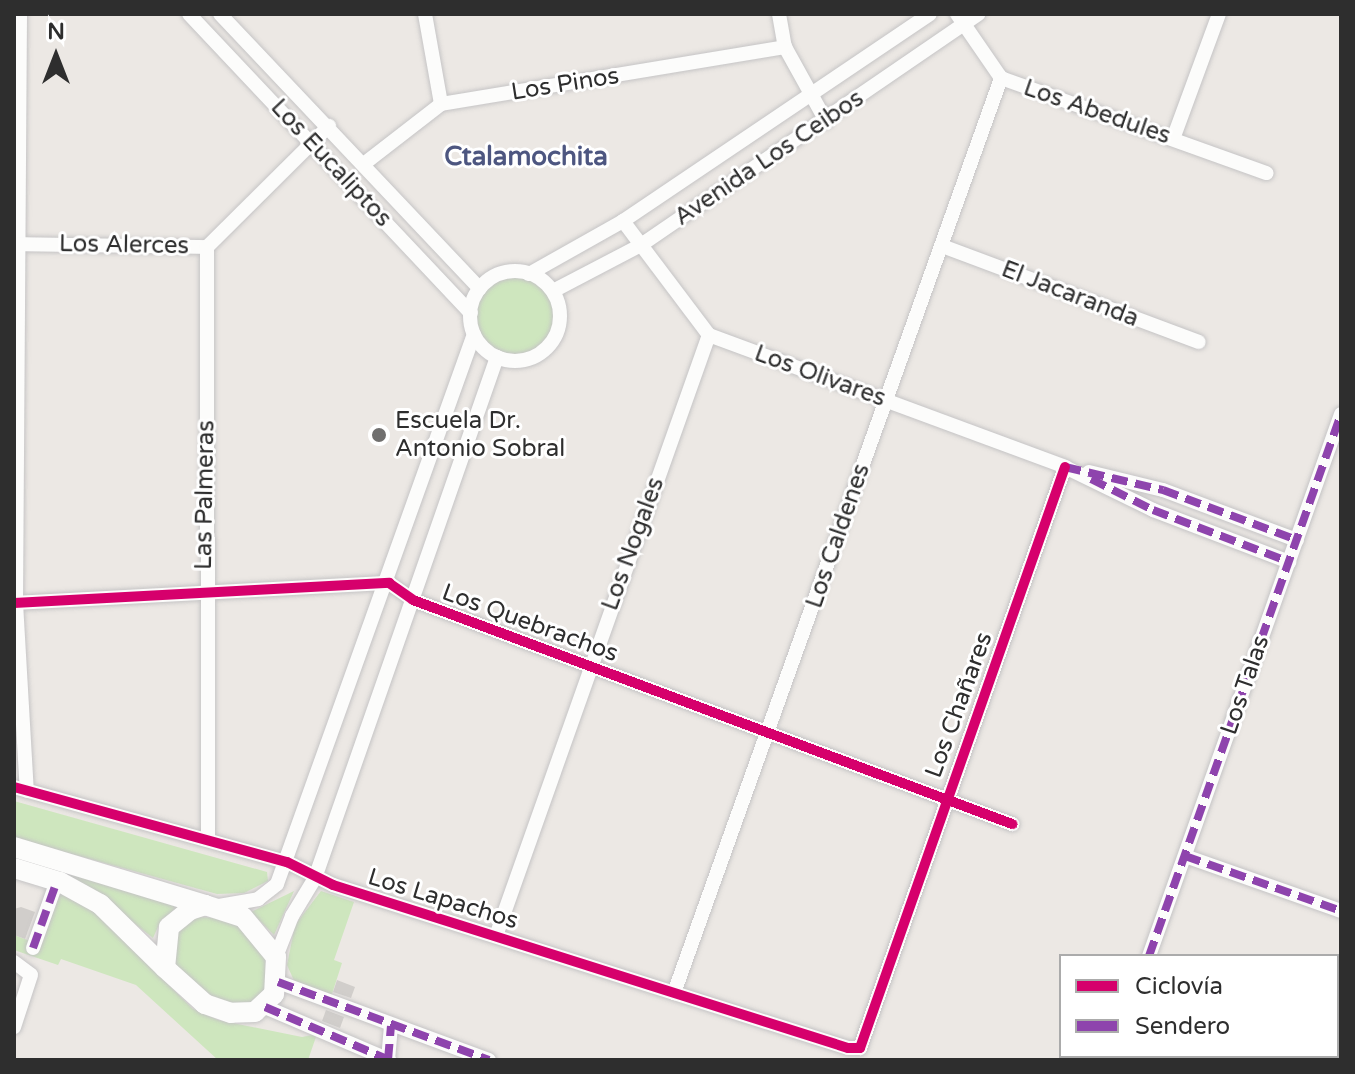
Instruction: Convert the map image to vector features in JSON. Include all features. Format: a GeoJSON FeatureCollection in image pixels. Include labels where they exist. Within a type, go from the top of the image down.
{"type":"FeatureCollection","features":[{"type":"Feature","properties":{"kind":"main road"},"geometry":{"type":"LineString","coordinates":[[14,847],[243,917],[276,957],[278,982],[265,1007],[244,1014],[218,1010],[191,995],[121,920],[57,881],[14,868]]}},
{"type":"Feature","properties":{"kind":"main road"},"geometry":{"type":"LineString","coordinates":[[165,968],[169,927],[190,910],[212,906]]}},
{"type":"Feature","properties":{"kind":"street"},"geometry":{"type":"LineString","coordinates":[[20,14],[15,603],[20,789]]}},
{"type":"Feature","properties":{"kind":"street","name":"Los Eucaliptos"},"geometry":{"type":"LineString","coordinates":[[189,14],[471,313]]}},
{"type":"Feature","properties":{"kind":"street","name":"Los Eucaliptos"},"geometry":{"type":"LineString","coordinates":[[220,14],[365,163],[480,289]]}},
{"type":"Feature","properties":{"kind":"street"},"geometry":{"type":"LineString","coordinates":[[425,14],[441,104]]}},
{"type":"Feature","properties":{"kind":"street"},"geometry":{"type":"LineString","coordinates":[[779,14],[785,47],[826,121]]}},
{"type":"Feature","properties":{"kind":"street","name":"Avenida Los Ceibos"},"geometry":{"type":"LineString","coordinates":[[529,274],[623,221],[930,14]]}},
{"type":"Feature","properties":{"kind":"street","name":"Avenida Los Ceibos"},"geometry":{"type":"LineString","coordinates":[[553,291],[641,245],[826,121],[960,19],[978,14]]}},
{"type":"Feature","properties":{"kind":"street"},"geometry":{"type":"LineString","coordinates":[[1173,139],[1219,14]]}},
{"type":"Feature","properties":{"kind":"street","name":"Los Abedules"},"geometry":{"type":"LineString","coordinates":[[960,19],[1001,78],[1267,173]]}},
{"type":"Feature","properties":{"kind":"street","name":"Los Pinos"},"geometry":{"type":"LineString","coordinates":[[365,163],[441,104],[785,47]]}},
{"type":"Feature","properties":{"kind":"street","name":"Los Caldenes"},"geometry":{"type":"LineString","coordinates":[[674,993],[1001,78]]}},
{"type":"Feature","properties":{"kind":"street","name":"Los Alerces"},"geometry":{"type":"LineString","coordinates":[[17,244],[207,247],[329,126]]}},
{"type":"Feature","properties":{"kind":"street"},"geometry":{"type":"LineString","coordinates":[[623,221],[709,335]]}},
{"type":"Feature","properties":{"kind":"street","name":"El Jacaranda"},"geometry":{"type":"LineString","coordinates":[[942,246],[1199,342]]}},
{"type":"Feature","properties":{"kind":"street","name":"Las Palmeras"},"geometry":{"type":"LineString","coordinates":[[207,247],[204,591],[208,839]]}},
{"type":"Feature","properties":{"kind":"street"},"geometry":{"type":"LineString","coordinates":[[212,906],[270,893],[287,862],[389,583],[474,334],[471,313],[480,289],[502,274],[529,274],[553,291],[560,315],[554,340],[522,361],[497,357],[474,334]]}},
{"type":"Feature","properties":{"kind":"street","name":"Los Olivares"},"geometry":{"type":"LineString","coordinates":[[709,335],[1065,467]]}},
{"type":"Feature","properties":{"kind":"street","name":"Los Nogales"},"geometry":{"type":"LineString","coordinates":[[496,936],[588,666],[709,335]]}},
{"type":"Feature","properties":{"kind":"street"},"geometry":{"type":"LineString","coordinates":[[276,957],[292,916],[315,878],[497,357]]}},
{"type":"Feature","properties":{"kind":"street","name":"Los Talas"},"geometry":{"type":"LineString","coordinates":[[1150,954],[1341,414]]}},
{"type":"Feature","properties":{"kind":"street"},"geometry":{"type":"LineString","coordinates":[[1065,467],[1163,490],[1297,540]]}},
{"type":"Feature","properties":{"kind":"street"},"geometry":{"type":"LineString","coordinates":[[1065,467],[1153,510],[1289,562]]}},
{"type":"Feature","properties":{"kind":"street","name":"Los Chañares"},"geometry":{"type":"LineString","coordinates":[[860,1048],[1065,467]]}},
{"type":"Feature","properties":{"kind":"street"},"geometry":{"type":"LineString","coordinates":[[15,603],[389,583]]}},
{"type":"Feature","properties":{"kind":"street","name":"Los Quebrachos"},"geometry":{"type":"LineString","coordinates":[[389,583],[413,600],[1012,824]]}},
{"type":"Feature","properties":{"kind":"street","name":"Los Lapachos"},"geometry":{"type":"LineString","coordinates":[[20,789],[287,862],[315,878],[848,1048],[860,1048]]}},
{"type":"Feature","properties":{"kind":"street"},"geometry":{"type":"LineString","coordinates":[[1185,856],[1341,911]]}},
{"type":"Feature","properties":{"kind":"street"},"geometry":{"type":"LineString","coordinates":[[33,948],[57,881]]}},
{"type":"Feature","properties":{"kind":"street"},"geometry":{"type":"LineString","coordinates":[[14,962],[31,975],[14,1027]]}},
{"type":"Feature","properties":{"kind":"street"},"geometry":{"type":"LineString","coordinates":[[278,982],[489,1060]]}},
{"type":"Feature","properties":{"kind":"street"},"geometry":{"type":"LineString","coordinates":[[265,1007],[388,1060],[391,1026]]}},
{"type":"Feature","properties":{"kind":"green space"},"geometry":{"type":"Polygon","coordinates":[[[515,271],[540,279],[552,291],[560,316],[552,341],[540,353],[515,361],[490,353],[478,341],[470,316],[478,291],[490,279],[515,271]]]}},
{"type":"Feature","properties":{"kind":"green space"},"geometry":{"type":"Polygon","coordinates":[[[14,801],[267,872],[268,881],[244,893],[217,894],[14,838],[14,801]]]}},
{"type":"Feature","properties":{"kind":"green space"},"geometry":{"type":"Polygon","coordinates":[[[14,856],[181,905],[161,920],[153,938],[86,885],[14,856]]]}},
{"type":"Feature","properties":{"kind":"green space"},"geometry":{"type":"Polygon","coordinates":[[[294,891],[274,935],[251,912],[294,891]]]}},
{"type":"Feature","properties":{"kind":"green space"},"geometry":{"type":"Polygon","coordinates":[[[321,891],[354,902],[334,960],[342,963],[331,997],[296,985],[287,965],[295,925],[321,891]]]}},
{"type":"Feature","properties":{"kind":"green space"},"geometry":{"type":"Polygon","coordinates":[[[61,892],[90,907],[193,1009],[218,1020],[302,1037],[317,1034],[308,1060],[218,1060],[136,985],[61,959],[58,965],[14,950],[14,935],[30,941],[61,892]]]}},
{"type":"Feature","properties":{"kind":"green space"},"geometry":{"type":"Polygon","coordinates":[[[197,917],[221,918],[246,930],[266,959],[265,990],[256,1001],[242,1006],[209,997],[175,967],[176,931],[197,917]]]}},
{"type":"Feature","properties":{"kind":"building"},"geometry":{"type":"Polygon","coordinates":[[[21,907],[35,912],[25,939],[14,935],[14,909],[21,907]]]}},
{"type":"Feature","properties":{"kind":"building"},"geometry":{"type":"Polygon","coordinates":[[[337,980],[355,987],[351,998],[333,992],[337,980]]]}},
{"type":"Feature","properties":{"kind":"building"},"geometry":{"type":"Polygon","coordinates":[[[326,1010],[344,1017],[340,1028],[322,1021],[326,1010]]]}},
{"type":"Feature","properties":{"kind":"marked path"},"geometry":{"type":"LineString","coordinates":[[1150,954],[1341,414]]}},
{"type":"Feature","properties":{"kind":"marked path"},"geometry":{"type":"LineString","coordinates":[[1065,467],[1163,490],[1297,540]]}},
{"type":"Feature","properties":{"kind":"marked path"},"geometry":{"type":"LineString","coordinates":[[1091,479],[1153,510],[1289,562]]}},
{"type":"Feature","properties":{"kind":"marked path"},"geometry":{"type":"LineString","coordinates":[[1185,856],[1341,911]]}},
{"type":"Feature","properties":{"kind":"marked path"},"geometry":{"type":"LineString","coordinates":[[33,948],[57,881]]}},
{"type":"Feature","properties":{"kind":"marked path"},"geometry":{"type":"LineString","coordinates":[[278,982],[489,1060]]}},
{"type":"Feature","properties":{"kind":"marked path"},"geometry":{"type":"LineString","coordinates":[[265,1007],[389,1060]]}},
{"type":"Feature","properties":{"kind":"marked path"},"geometry":{"type":"LineString","coordinates":[[388,1060],[391,1026]]}},
{"type":"Feature","properties":{"kind":"cycle path"},"geometry":{"type":"LineString","coordinates":[[14,787],[287,862],[333,885],[848,1048],[860,1048],[1065,467]]}},
{"type":"Feature","properties":{"kind":"cycle path"},"geometry":{"type":"LineString","coordinates":[[14,603],[389,583],[413,600],[1012,824]]}},
{"type":"Feature","properties":{"kind":"place","name":"Escuela Dr. Antonio Sobral"},"geometry":{"type":"Point","coordinates":[379,435]}},
{"type":"Feature","properties":{"kind":"district","name":"Ctalamochita"},"geometry":{"type":"Point","coordinates":[526,157]}}]}
